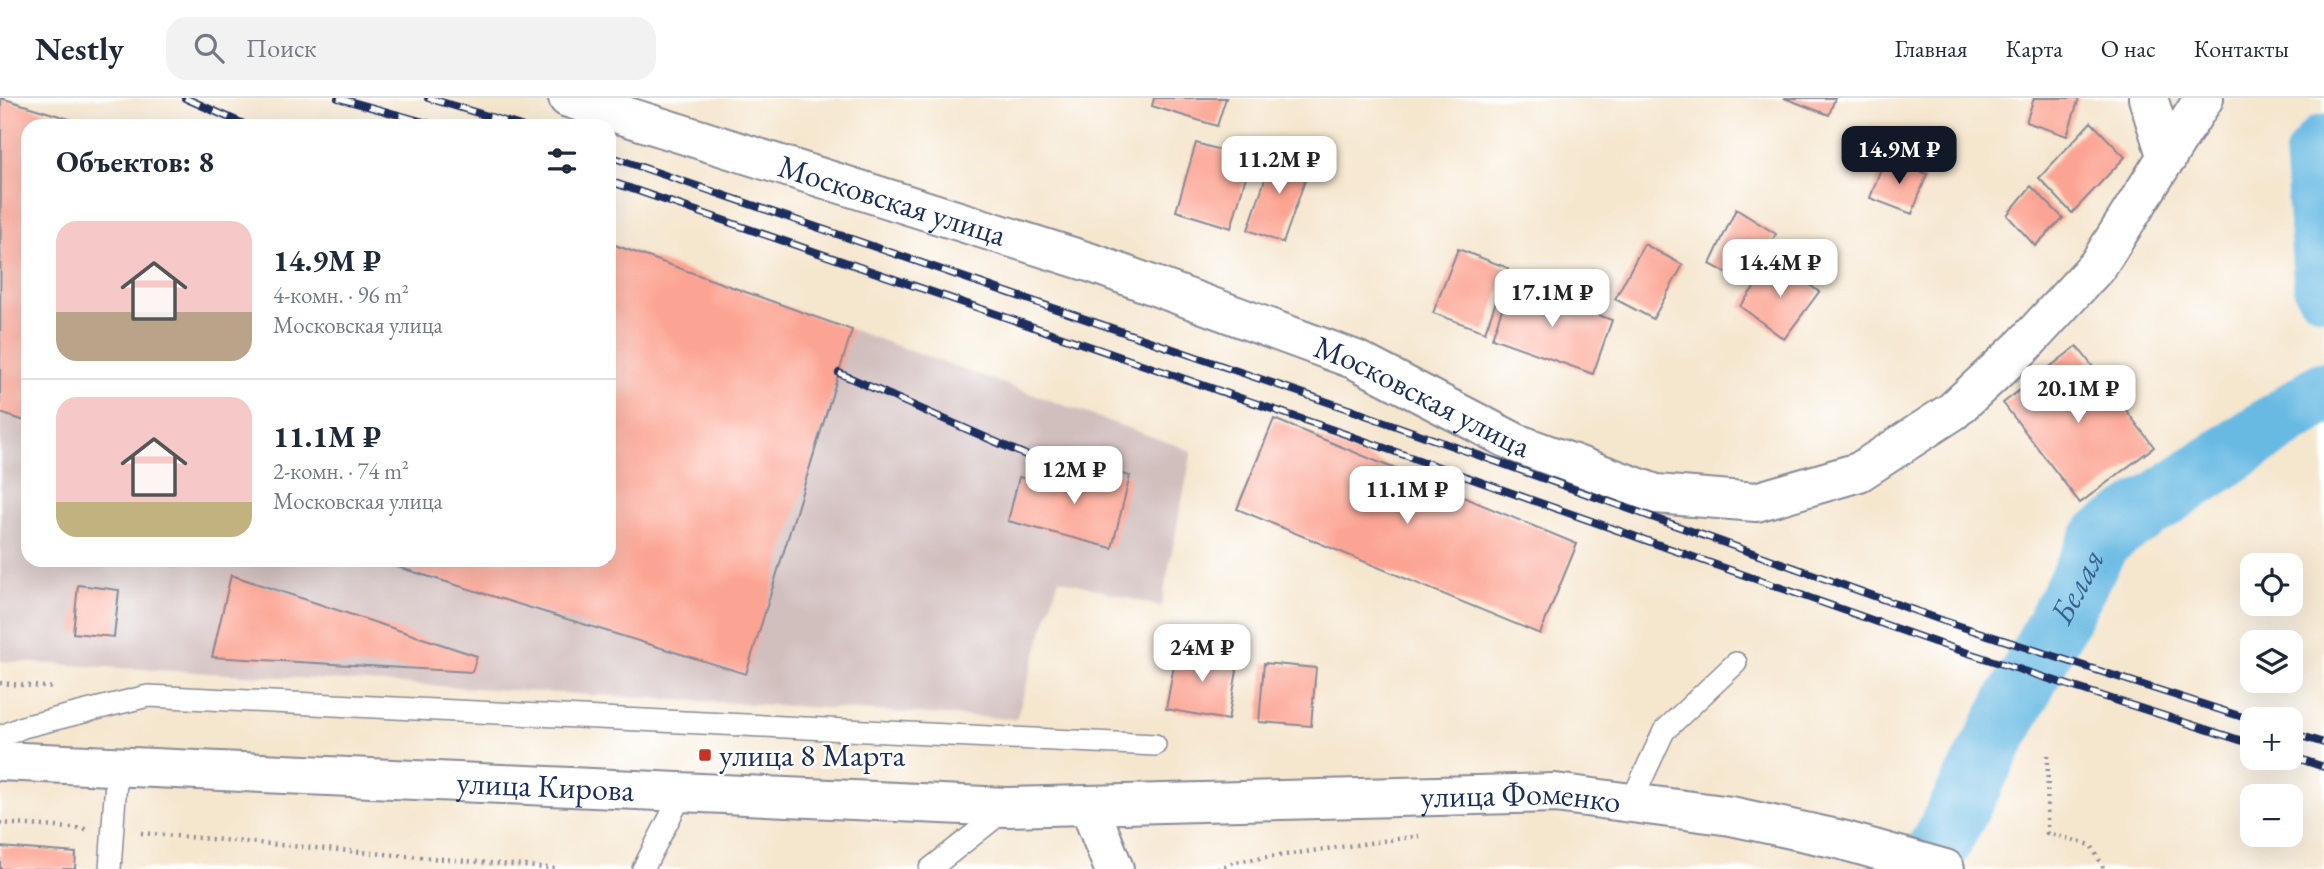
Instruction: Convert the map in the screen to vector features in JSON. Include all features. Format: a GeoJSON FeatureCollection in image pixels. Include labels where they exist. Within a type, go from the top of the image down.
{"type":"FeatureCollection","features":[{"type":"Feature","properties":{"kind":"street","name":"Московская улица"},"geometry":{"type":"LineString","coordinates":[[568,98],[1095,264],[1356,360],[1516,443],[1656,494],[1756,502],[1859,472],[1953,411],[2023,346],[2098,265],[2204,98]]}},
{"type":"Feature","properties":{"kind":"street"},"geometry":{"type":"LineString","coordinates":[[2148,98],[2167,158]]}},
{"type":"Feature","properties":{"kind":"street","name":"улица Кирова"},"geometry":{"type":"LineString","coordinates":[[0,761],[684,790],[1007,807],[1089,806]]}},
{"type":"Feature","properties":{"kind":"street","name":"улица Фоменко"},"geometry":{"type":"LineString","coordinates":[[1089,806],[1555,793],[1731,816],[1945,869]]}},
{"type":"Feature","properties":{"kind":"street"},"geometry":{"type":"LineString","coordinates":[[1089,806],[1114,869]]}},
{"type":"Feature","properties":{"kind":"lane"},"geometry":{"type":"LineString","coordinates":[[1631,802],[1664,731],[1737,663]]}},
{"type":"Feature","properties":{"kind":"lane"},"geometry":{"type":"LineString","coordinates":[[0,737],[61,716],[148,696],[1155,745]]}},
{"type":"Feature","properties":{"kind":"lane"},"geometry":{"type":"LineString","coordinates":[[110,869],[117,765]]}},
{"type":"Feature","properties":{"kind":"lane"},"geometry":{"type":"LineString","coordinates":[[643,869],[684,790]]}},
{"type":"Feature","properties":{"kind":"lane"},"geometry":{"type":"LineString","coordinates":[[930,869],[1007,807]]}},
{"type":"Feature","properties":{"kind":"path"},"geometry":{"type":"LineString","coordinates":[[2048,755],[2047,833],[2091,845],[2104,869]]}},
{"type":"Feature","properties":{"kind":"path"},"geometry":{"type":"LineString","coordinates":[[0,823],[559,869]]}},
{"type":"Feature","properties":{"kind":"path"},"geometry":{"type":"LineString","coordinates":[[1218,869],[1234,862],[1422,835]]}},
{"type":"Feature","properties":{"kind":"shaded area"},"geometry":{"type":"Polygon","coordinates":[[[0,98],[68,119],[21,119],[21,567],[616,567],[616,245],[1192,451],[1161,607],[1059,579],[1016,719],[0,661],[0,98]]]}},
{"type":"Feature","properties":{"kind":"building"},"geometry":{"type":"Polygon","coordinates":[[[1,98],[69,119],[21,119],[21,420],[0,413],[1,98]]]}},
{"type":"Feature","properties":{"kind":"building"},"geometry":{"type":"Polygon","coordinates":[[[1154,98],[1226,98],[1217,126],[1152,106],[1154,98]]]}},
{"type":"Feature","properties":{"kind":"building"},"geometry":{"type":"Polygon","coordinates":[[[1784,98],[1835,98],[1829,115],[1784,98]]]}},
{"type":"Feature","properties":{"kind":"building"},"geometry":{"type":"Polygon","coordinates":[[[2034,98],[2079,98],[2067,136],[2026,122],[2034,98]]]}},
{"type":"Feature","properties":{"kind":"building"},"geometry":{"type":"Polygon","coordinates":[[[2091,122],[2125,157],[2072,213],[2039,178],[2091,122]]]}},
{"type":"Feature","properties":{"kind":"building"},"geometry":{"type":"Polygon","coordinates":[[[1196,143],[1251,159],[1231,228],[1176,211],[1196,143]]]}},
{"type":"Feature","properties":{"kind":"building"},"geometry":{"type":"Polygon","coordinates":[[[1275,149],[1311,163],[1283,243],[1248,230],[1275,149]]]}},
{"type":"Feature","properties":{"kind":"building"},"geometry":{"type":"Polygon","coordinates":[[[1885,158],[1927,174],[1912,214],[1870,198],[1885,158]]]}},
{"type":"Feature","properties":{"kind":"building"},"geometry":{"type":"Polygon","coordinates":[[[2031,186],[2063,218],[2035,246],[2007,215],[2031,186]]]}},
{"type":"Feature","properties":{"kind":"building"},"geometry":{"type":"Polygon","coordinates":[[[1736,209],[1776,234],[1745,283],[1710,264],[1736,209]]]}},
{"type":"Feature","properties":{"kind":"building"},"geometry":{"type":"Polygon","coordinates":[[[1644,244],[1683,265],[1653,319],[1615,299],[1644,244]]]}},
{"type":"Feature","properties":{"kind":"building"},"geometry":{"type":"Polygon","coordinates":[[[616,246],[852,330],[746,674],[398,567],[616,567],[616,246]]]}},
{"type":"Feature","properties":{"kind":"building"},"geometry":{"type":"Polygon","coordinates":[[[1458,249],[1508,268],[1485,332],[1433,313],[1458,249]]]}},
{"type":"Feature","properties":{"kind":"building"},"geometry":{"type":"Polygon","coordinates":[[[1776,259],[1819,292],[1784,339],[1740,306],[1776,259]]]}},
{"type":"Feature","properties":{"kind":"building"},"geometry":{"type":"Polygon","coordinates":[[[1511,283],[1612,320],[1593,374],[1492,338],[1511,283]]]}},
{"type":"Feature","properties":{"kind":"building"},"geometry":{"type":"Polygon","coordinates":[[[2077,346],[2154,447],[2080,503],[2003,403],[2077,346]]]}},
{"type":"Feature","properties":{"kind":"building"},"geometry":{"type":"Polygon","coordinates":[[[1274,419],[1577,544],[1540,634],[1237,509],[1274,419]]]}},
{"type":"Feature","properties":{"kind":"building"},"geometry":{"type":"Polygon","coordinates":[[[1085,465],[1130,476],[1112,548],[1008,521],[1019,477],[1078,492],[1085,465]]]}},
{"type":"Feature","properties":{"kind":"building"},"geometry":{"type":"Polygon","coordinates":[[[231,575],[477,656],[472,672],[212,657],[231,575]]]}},
{"type":"Feature","properties":{"kind":"building"},"geometry":{"type":"Polygon","coordinates":[[[78,585],[119,590],[114,637],[73,633],[78,585]]]}},
{"type":"Feature","properties":{"kind":"building"},"geometry":{"type":"Polygon","coordinates":[[[1177,649],[1239,660],[1228,720],[1166,709],[1177,649]]]}},
{"type":"Feature","properties":{"kind":"building"},"geometry":{"type":"Polygon","coordinates":[[[1264,663],[1316,668],[1311,726],[1259,722],[1264,663]]]}},
{"type":"Feature","properties":{"kind":"building"},"geometry":{"type":"Polygon","coordinates":[[[0,847],[76,853],[75,869],[0,869],[0,847]]]}},
{"type":"Feature","properties":{"kind":"waterway","name":"Белая"},"geometry":{"type":"LineString","coordinates":[[2324,145],[2315,157],[2324,288]]}},
{"type":"Feature","properties":{"kind":"waterway","name":"Белая"},"geometry":{"type":"LineString","coordinates":[[1927,869],[2101,539],[2324,392]]}},
{"type":"Feature","properties":{"kind":"railway"},"geometry":{"type":"LineString","coordinates":[[185,98],[232,119]]}},
{"type":"Feature","properties":{"kind":"railway"},"geometry":{"type":"LineString","coordinates":[[338,98],[413,119]]}},
{"type":"Feature","properties":{"kind":"railway"},"geometry":{"type":"LineString","coordinates":[[428,98],[498,119]]}},
{"type":"Feature","properties":{"kind":"railway"},"geometry":{"type":"LineString","coordinates":[[616,158],[1354,411],[1944,621],[2240,716]]}},
{"type":"Feature","properties":{"kind":"railway"},"geometry":{"type":"LineString","coordinates":[[616,183],[1345,434],[1934,642],[2240,740]]}},
{"type":"Feature","properties":{"kind":"railway"},"geometry":{"type":"LineString","coordinates":[[839,373],[1069,474]]}},
{"type":"Feature","properties":{"kind":"railway"},"geometry":{"type":"LineString","coordinates":[[2303,737],[2324,743]]}},
{"type":"Feature","properties":{"kind":"railway"},"geometry":{"type":"LineString","coordinates":[[2303,760],[2324,767]]}},
{"type":"Feature","properties":{"kind":"place","name":"улица 8 Марта"},"geometry":{"type":"Point","coordinates":[705,755]}}]}
